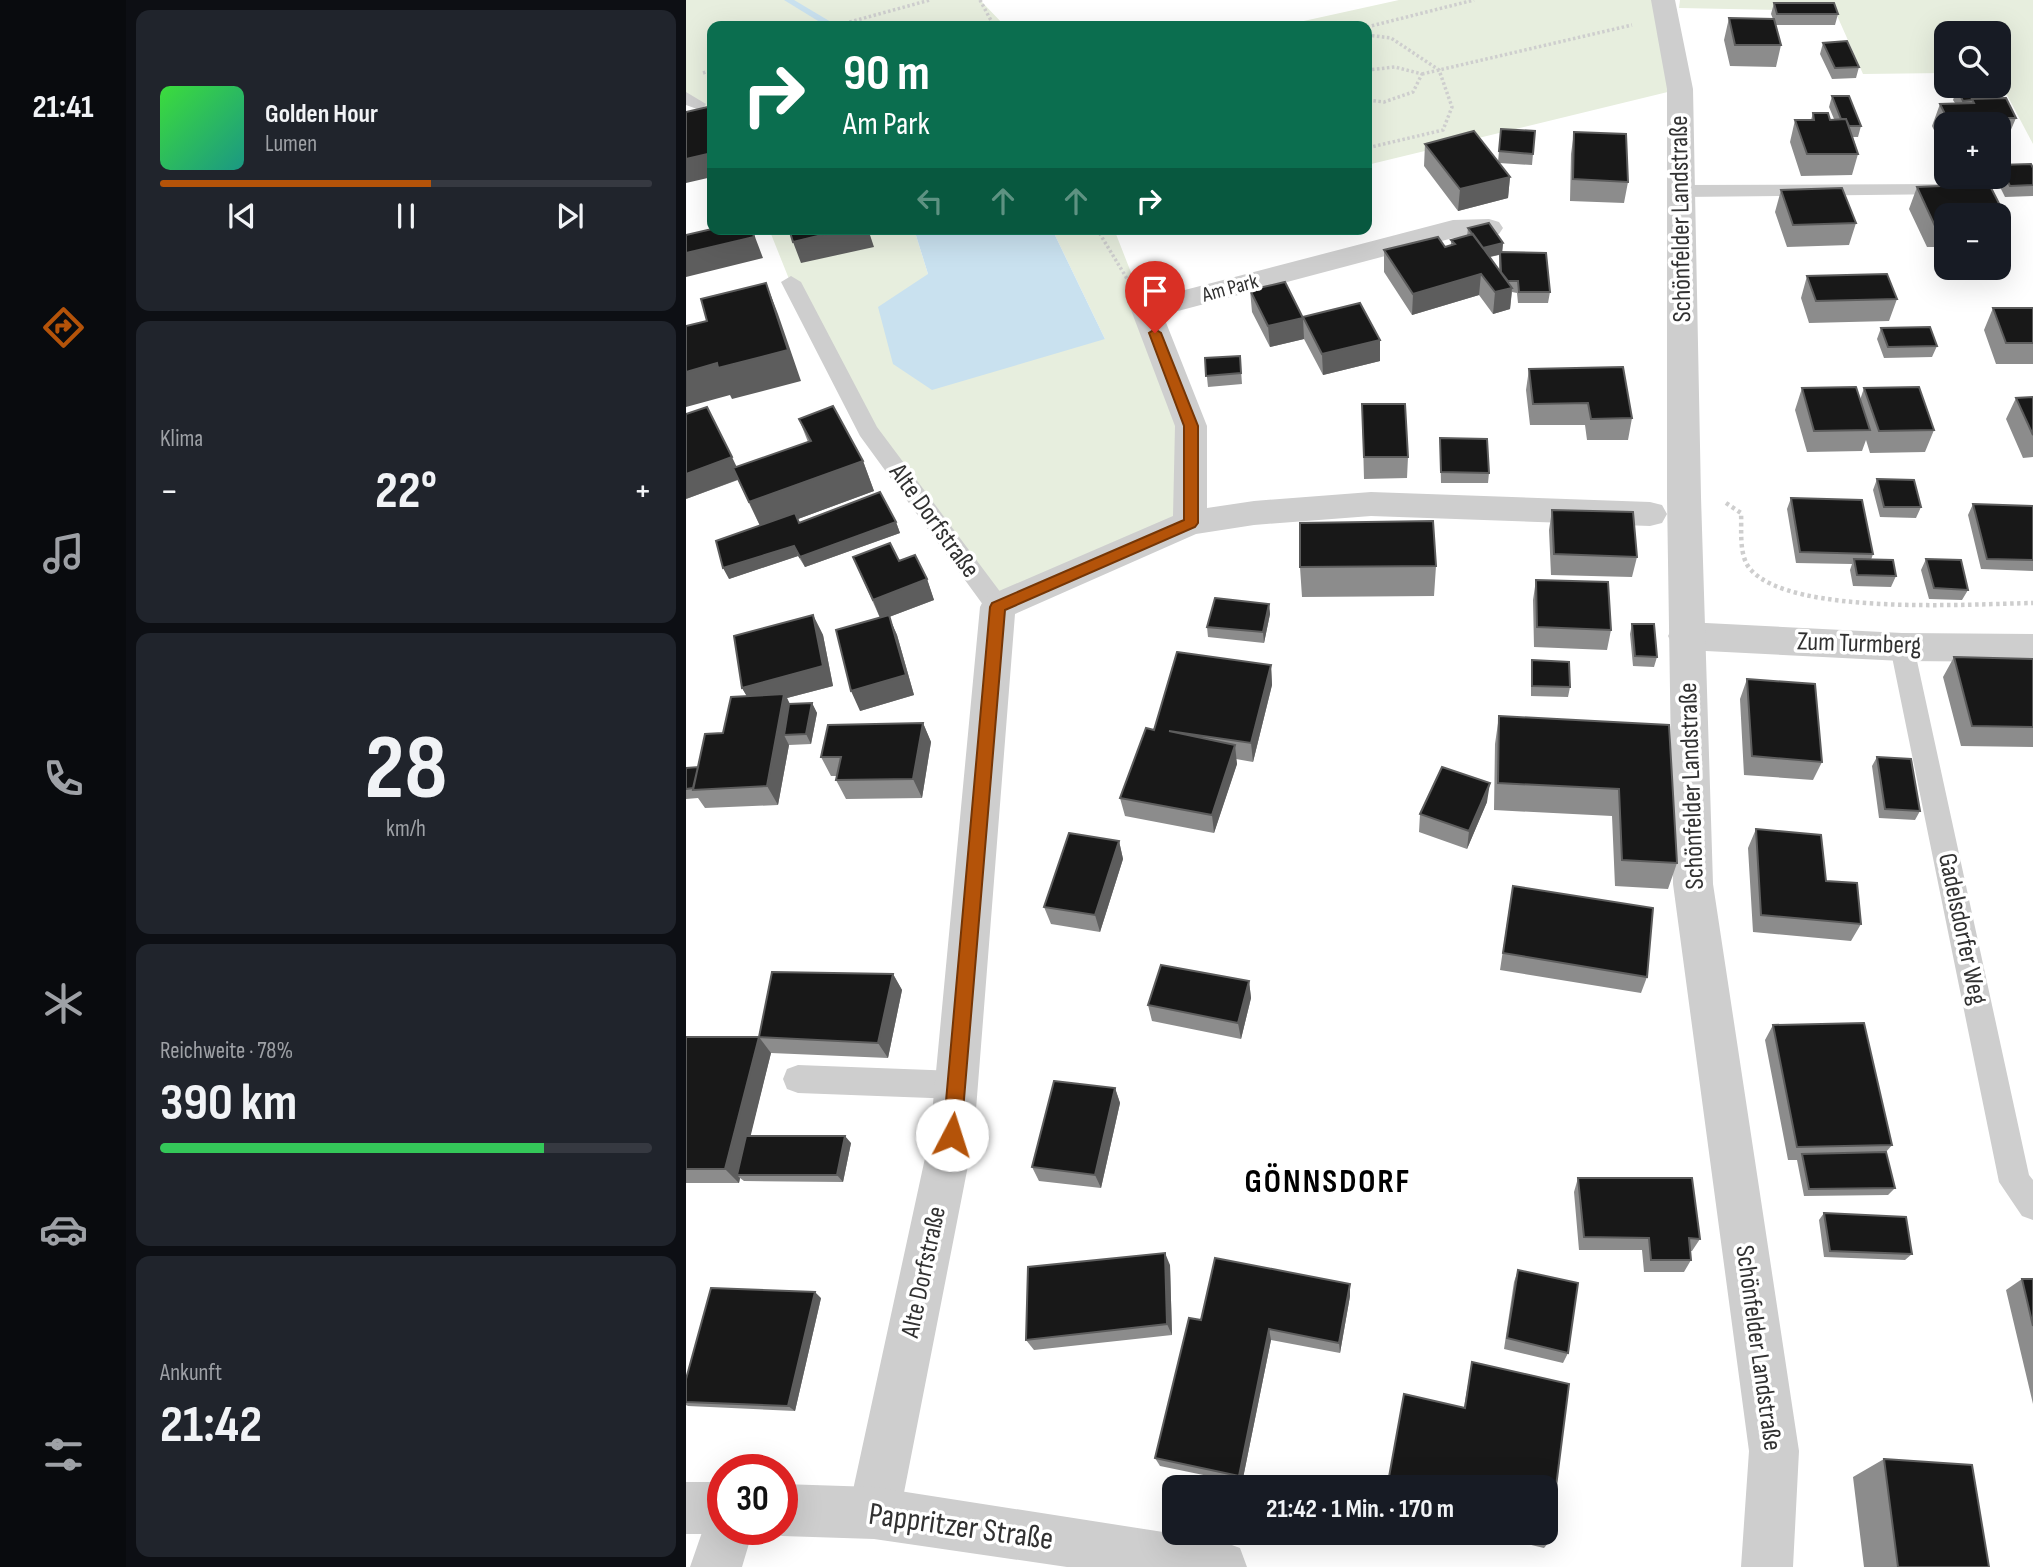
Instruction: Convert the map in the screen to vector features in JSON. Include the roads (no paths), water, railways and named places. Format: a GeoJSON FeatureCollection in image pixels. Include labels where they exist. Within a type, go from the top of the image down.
{"type":"FeatureCollection","features":[{"type":"Feature","properties":{"kind":"street","name":"Schönfelder Landstraße"},"geometry":{"type":"LineString","coordinates":[[1665,11],[1680,89],[1686,636],[1693,884],[1774,1451],[1767,1567]]}},
{"type":"Feature","properties":{"kind":"street","name":"Am Park"},"geometry":{"type":"LineString","coordinates":[[1191,523],[1191,426],[1146,310],[1453,229],[1489,228]]}},
{"type":"Feature","properties":{"kind":"street"},"geometry":{"type":"LineString","coordinates":[[998,607],[1191,523],[1254,513],[1371,504],[1650,514]]}},
{"type":"Feature","properties":{"kind":"street","name":"Alte Dorfstraße"},"geometry":{"type":"LineString","coordinates":[[874,1513],[952,1135],[998,607]]}},
{"type":"Feature","properties":{"kind":"street","name":"Zum Turmberg"},"geometry":{"type":"LineString","coordinates":[[1686,636],[1902,647],[2033,648]]}},
{"type":"Feature","properties":{"kind":"street"},"geometry":{"type":"LineString","coordinates":[[686,1508],[707,1508]]}},
{"type":"Feature","properties":{"kind":"street","name":"Pappritzer Straße"},"geometry":{"type":"LineString","coordinates":[[798,1511],[874,1513],[1031,1535],[1221,1567]]}},
{"type":"Feature","properties":{"kind":"street"},"geometry":{"type":"LineString","coordinates":[[716,1567],[723,1545]]}},
{"type":"Feature","properties":{"kind":"lane"},"geometry":{"type":"LineString","coordinates":[[1682,191],[1947,190]]}},
{"type":"Feature","properties":{"kind":"lane","name":"Alte Dorfstraße"},"geometry":{"type":"LineString","coordinates":[[793,288],[868,431],[998,607]]}},
{"type":"Feature","properties":{"kind":"lane","name":"Gadelsdorfer Weg"},"geometry":{"type":"LineString","coordinates":[[1902,647],[2015,1182],[2033,1205]]}},
{"type":"Feature","properties":{"kind":"lane"},"geometry":{"type":"LineString","coordinates":[[798,1079],[957,1085]]}},
{"type":"Feature","properties":{"kind":"water"},"geometry":{"type":"Polygon","coordinates":[[[916,235],[1055,235],[1105,339],[932,390],[893,364],[878,307],[928,274],[916,235]]]}},
{"type":"Feature","properties":{"kind":"waterway"},"geometry":{"type":"LineString","coordinates":[[788,0],[824,21]]}},
{"type":"Feature","properties":{"kind":"district","name":"GÖNNSDORF"},"geometry":{"type":"Point","coordinates":[1328,1182]}}]}
